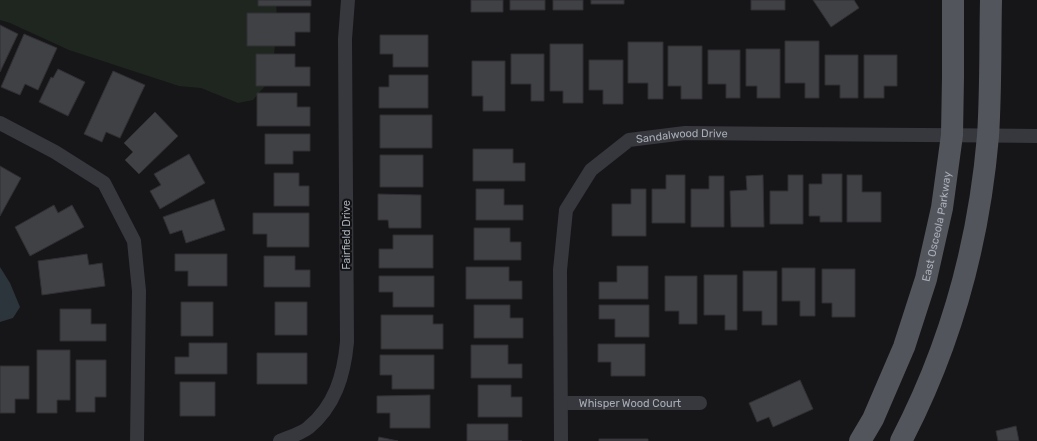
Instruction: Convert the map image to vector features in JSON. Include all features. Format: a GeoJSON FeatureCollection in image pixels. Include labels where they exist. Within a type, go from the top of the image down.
{"type":"FeatureCollection","features":[{"type":"Feature","properties":{"kind":"main road","name":"East Osceola Parkway"},"geometry":{"type":"LineString","coordinates":[[860,441],[873,419],[904,347],[926,279],[942,208],[952,135],[953,0]]}},
{"type":"Feature","properties":{"kind":"main road"},"geometry":{"type":"LineString","coordinates":[[901,441],[924,393],[947,335],[964,279],[975,227],[988,136],[991,0]]}},
{"type":"Feature","properties":{"kind":"street","name":"Fairfield Drive"},"geometry":{"type":"LineString","coordinates":[[280,441],[294,436],[307,428],[319,417],[328,405],[337,388],[342,376],[345,359],[347,334],[344,39],[348,0]]}},
{"type":"Feature","properties":{"kind":"street"},"geometry":{"type":"LineString","coordinates":[[0,123],[55,152],[104,183],[134,241],[139,291],[137,441]]}},
{"type":"Feature","properties":{"kind":"street","name":"Sandalwood Drive"},"geometry":{"type":"LineString","coordinates":[[561,441],[560,270],[566,210],[591,170],[629,140],[685,133],[1037,136]]}},
{"type":"Feature","properties":{"kind":"street","name":"Whisper Wood Court"},"geometry":{"type":"LineString","coordinates":[[561,403],[700,403]]}},
{"type":"Feature","properties":{"kind":"shaded area"},"geometry":{"type":"Polygon","coordinates":[[[0,0],[276,0],[277,22],[272,78],[253,100],[238,103],[201,88],[179,86],[69,50],[10,23],[0,20],[0,0]]]}},
{"type":"Feature","properties":{"kind":"shaded area"},"geometry":{"type":"Polygon","coordinates":[[[0,267],[10,283],[20,307],[13,318],[0,322],[0,267]]]}},
{"type":"Feature","properties":{"kind":"building"},"geometry":{"type":"Polygon","coordinates":[[[258,0],[311,0],[311,6],[258,6],[258,0]]]}},
{"type":"Feature","properties":{"kind":"building"},"geometry":{"type":"Polygon","coordinates":[[[471,0],[503,0],[503,12],[471,12],[471,0]]]}},
{"type":"Feature","properties":{"kind":"building"},"geometry":{"type":"Polygon","coordinates":[[[510,0],[545,0],[545,10],[510,10],[510,0]]]}},
{"type":"Feature","properties":{"kind":"building"},"geometry":{"type":"Polygon","coordinates":[[[553,0],[583,0],[583,10],[553,10],[553,0]]]}},
{"type":"Feature","properties":{"kind":"building"},"geometry":{"type":"Polygon","coordinates":[[[591,0],[624,0],[624,4],[591,4],[591,0]]]}},
{"type":"Feature","properties":{"kind":"building"},"geometry":{"type":"Polygon","coordinates":[[[751,0],[785,0],[785,10],[751,10],[751,0]]]}},
{"type":"Feature","properties":{"kind":"building"},"geometry":{"type":"Polygon","coordinates":[[[813,0],[854,0],[859,8],[831,27],[813,0]]]}},
{"type":"Feature","properties":{"kind":"building"},"geometry":{"type":"Polygon","coordinates":[[[247,13],[310,13],[310,32],[295,32],[295,46],[247,46],[247,13]]]}},
{"type":"Feature","properties":{"kind":"building"},"geometry":{"type":"Polygon","coordinates":[[[0,25],[18,34],[0,72],[0,25]]]}},
{"type":"Feature","properties":{"kind":"building"},"geometry":{"type":"Polygon","coordinates":[[[24,34],[57,48],[38,90],[25,84],[20,95],[1,87],[24,34]]]}},
{"type":"Feature","properties":{"kind":"building"},"geometry":{"type":"Polygon","coordinates":[[[380,35],[428,35],[428,67],[393,67],[393,54],[380,54],[380,35]]]}},
{"type":"Feature","properties":{"kind":"building"},"geometry":{"type":"Polygon","coordinates":[[[785,41],[819,41],[819,98],[805,98],[805,83],[785,83],[785,41]]]}},
{"type":"Feature","properties":{"kind":"building"},"geometry":{"type":"Polygon","coordinates":[[[628,42],[663,42],[663,99],[648,99],[648,83],[628,83],[628,42]]]}},
{"type":"Feature","properties":{"kind":"building"},"geometry":{"type":"Polygon","coordinates":[[[550,44],[583,44],[583,103],[563,103],[563,91],[550,91],[550,44]]]}},
{"type":"Feature","properties":{"kind":"building"},"geometry":{"type":"Polygon","coordinates":[[[668,46],[702,46],[702,99],[681,99],[681,86],[668,86],[668,46]]]}},
{"type":"Feature","properties":{"kind":"building"},"geometry":{"type":"Polygon","coordinates":[[[746,49],[780,49],[780,98],[757,98],[757,86],[746,86],[746,49]]]}},
{"type":"Feature","properties":{"kind":"building"},"geometry":{"type":"Polygon","coordinates":[[[708,50],[740,50],[740,98],[726,98],[726,84],[708,84],[708,50]]]}},
{"type":"Feature","properties":{"kind":"building"},"geometry":{"type":"Polygon","coordinates":[[[256,54],[295,54],[295,67],[310,67],[310,86],[256,86],[256,54]]]}},
{"type":"Feature","properties":{"kind":"building"},"geometry":{"type":"Polygon","coordinates":[[[511,54],[544,54],[544,101],[531,101],[531,84],[511,84],[511,54]]]}},
{"type":"Feature","properties":{"kind":"building"},"geometry":{"type":"Polygon","coordinates":[[[825,55],[858,55],[858,98],[840,98],[840,85],[825,85],[825,55]]]}},
{"type":"Feature","properties":{"kind":"building"},"geometry":{"type":"Polygon","coordinates":[[[864,55],[897,55],[897,86],[884,86],[884,98],[864,98],[864,55]]]}},
{"type":"Feature","properties":{"kind":"building"},"geometry":{"type":"Polygon","coordinates":[[[589,60],[623,60],[623,104],[603,104],[603,90],[589,90],[589,60]]]}},
{"type":"Feature","properties":{"kind":"building"},"geometry":{"type":"Polygon","coordinates":[[[472,61],[505,61],[505,111],[483,111],[483,96],[472,96],[472,61]]]}},
{"type":"Feature","properties":{"kind":"building"},"geometry":{"type":"Polygon","coordinates":[[[58,69],[85,82],[68,116],[39,102],[51,77],[53,78],[58,69]]]}},
{"type":"Feature","properties":{"kind":"building"},"geometry":{"type":"Polygon","coordinates":[[[113,71],[145,85],[120,138],[106,132],[102,142],[84,134],[113,71]]]}},
{"type":"Feature","properties":{"kind":"building"},"geometry":{"type":"Polygon","coordinates":[[[389,75],[428,75],[428,108],[379,108],[379,87],[389,87],[389,75]]]}},
{"type":"Feature","properties":{"kind":"building"},"geometry":{"type":"Polygon","coordinates":[[[257,93],[297,93],[297,107],[310,107],[310,126],[257,126],[257,93]]]}},
{"type":"Feature","properties":{"kind":"building"},"geometry":{"type":"Polygon","coordinates":[[[155,112],[178,136],[139,174],[125,160],[133,152],[124,143],[155,112]]]}},
{"type":"Feature","properties":{"kind":"building"},"geometry":{"type":"Polygon","coordinates":[[[380,115],[432,115],[432,148],[380,148],[380,115]]]}},
{"type":"Feature","properties":{"kind":"building"},"geometry":{"type":"Polygon","coordinates":[[[265,134],[310,134],[310,151],[293,151],[293,164],[265,164],[265,134]]]}},
{"type":"Feature","properties":{"kind":"building"},"geometry":{"type":"Polygon","coordinates":[[[473,149],[513,149],[513,163],[525,163],[525,181],[473,181],[473,149]]]}},
{"type":"Feature","properties":{"kind":"building"},"geometry":{"type":"Polygon","coordinates":[[[189,154],[205,183],[160,209],[150,191],[161,185],[154,174],[189,154]]]}},
{"type":"Feature","properties":{"kind":"building"},"geometry":{"type":"Polygon","coordinates":[[[380,155],[423,155],[423,187],[380,187],[380,155]]]}},
{"type":"Feature","properties":{"kind":"building"},"geometry":{"type":"Polygon","coordinates":[[[0,166],[21,178],[0,216],[0,166]]]}},
{"type":"Feature","properties":{"kind":"building"},"geometry":{"type":"Polygon","coordinates":[[[274,173],[299,173],[299,186],[309,186],[309,206],[274,206],[274,173]]]}},
{"type":"Feature","properties":{"kind":"building"},"geometry":{"type":"Polygon","coordinates":[[[822,174],[842,174],[842,222],[820,222],[820,216],[809,216],[809,184],[822,184],[822,174]]]}},
{"type":"Feature","properties":{"kind":"building"},"geometry":{"type":"Polygon","coordinates":[[[666,175],[685,175],[685,223],[652,223],[652,189],[666,189],[666,175]]]}},
{"type":"Feature","properties":{"kind":"building"},"geometry":{"type":"Polygon","coordinates":[[[763,175],[764,227],[731,227],[730,191],[747,190],[746,176],[763,175]]]}},
{"type":"Feature","properties":{"kind":"building"},"geometry":{"type":"Polygon","coordinates":[[[788,175],[803,175],[803,224],[770,224],[770,191],[788,191],[788,175]]]}},
{"type":"Feature","properties":{"kind":"building"},"geometry":{"type":"Polygon","coordinates":[[[847,175],[862,175],[862,192],[881,192],[881,222],[847,222],[847,175]]]}},
{"type":"Feature","properties":{"kind":"building"},"geometry":{"type":"Polygon","coordinates":[[[709,176],[724,176],[724,227],[691,227],[691,189],[709,189],[709,176]]]}},
{"type":"Feature","properties":{"kind":"building"},"geometry":{"type":"Polygon","coordinates":[[[476,189],[504,189],[504,205],[523,205],[523,220],[476,220],[476,189]]]}},
{"type":"Feature","properties":{"kind":"building"},"geometry":{"type":"Polygon","coordinates":[[[631,189],[646,189],[646,236],[612,236],[612,204],[631,204],[631,189]]]}},
{"type":"Feature","properties":{"kind":"building"},"geometry":{"type":"Polygon","coordinates":[[[378,194],[421,195],[421,228],[389,228],[388,220],[378,220],[378,194]]]}},
{"type":"Feature","properties":{"kind":"building"},"geometry":{"type":"Polygon","coordinates":[[[214,199],[225,230],[186,243],[182,230],[170,234],[163,217],[214,199]]]}},
{"type":"Feature","properties":{"kind":"building"},"geometry":{"type":"Polygon","coordinates":[[[54,205],[58,213],[72,205],[84,227],[30,256],[15,227],[54,205]]]}},
{"type":"Feature","properties":{"kind":"building"},"geometry":{"type":"Polygon","coordinates":[[[253,213],[309,213],[309,247],[267,247],[267,234],[253,234],[253,213]]]}},
{"type":"Feature","properties":{"kind":"building"},"geometry":{"type":"Polygon","coordinates":[[[474,228],[510,228],[510,242],[521,242],[521,260],[474,260],[474,228]]]}},
{"type":"Feature","properties":{"kind":"building"},"geometry":{"type":"Polygon","coordinates":[[[393,235],[433,235],[433,268],[379,268],[379,249],[393,249],[393,235]]]}},
{"type":"Feature","properties":{"kind":"building"},"geometry":{"type":"Polygon","coordinates":[[[87,254],[89,265],[102,263],[105,286],[42,295],[38,261],[87,254]]]}},
{"type":"Feature","properties":{"kind":"building"},"geometry":{"type":"Polygon","coordinates":[[[175,254],[227,254],[227,286],[188,286],[188,271],[175,271],[175,254]]]}},
{"type":"Feature","properties":{"kind":"building"},"geometry":{"type":"Polygon","coordinates":[[[264,256],[295,256],[295,270],[310,270],[310,287],[264,287],[264,256]]]}},
{"type":"Feature","properties":{"kind":"building"},"geometry":{"type":"Polygon","coordinates":[[[617,266],[648,266],[648,299],[599,299],[599,282],[617,282],[617,266]]]}},
{"type":"Feature","properties":{"kind":"building"},"geometry":{"type":"Polygon","coordinates":[[[466,267],[509,267],[509,281],[522,281],[522,299],[466,299],[466,267]]]}},
{"type":"Feature","properties":{"kind":"building"},"geometry":{"type":"Polygon","coordinates":[[[782,268],[815,268],[815,316],[800,316],[800,301],[782,301],[782,268]]]}},
{"type":"Feature","properties":{"kind":"building"},"geometry":{"type":"Polygon","coordinates":[[[822,269],[855,269],[855,317],[832,317],[832,303],[822,303],[822,269]]]}},
{"type":"Feature","properties":{"kind":"building"},"geometry":{"type":"Polygon","coordinates":[[[743,271],[777,271],[777,325],[762,325],[762,311],[743,311],[743,271]]]}},
{"type":"Feature","properties":{"kind":"building"},"geometry":{"type":"Polygon","coordinates":[[[704,275],[737,275],[737,330],[725,330],[725,315],[704,315],[704,275]]]}},
{"type":"Feature","properties":{"kind":"building"},"geometry":{"type":"Polygon","coordinates":[[[379,276],[434,276],[434,307],[393,307],[393,292],[379,292],[379,276]]]}},
{"type":"Feature","properties":{"kind":"building"},"geometry":{"type":"Polygon","coordinates":[[[665,276],[697,276],[697,324],[679,324],[679,311],[665,311],[665,276]]]}},
{"type":"Feature","properties":{"kind":"building"},"geometry":{"type":"Polygon","coordinates":[[[181,302],[213,302],[213,336],[181,336],[181,302]]]}},
{"type":"Feature","properties":{"kind":"building"},"geometry":{"type":"Polygon","coordinates":[[[275,302],[307,302],[307,335],[275,335],[275,302]]]}},
{"type":"Feature","properties":{"kind":"building"},"geometry":{"type":"Polygon","coordinates":[[[474,305],[510,305],[510,318],[523,318],[523,338],[474,338],[474,305]]]}},
{"type":"Feature","properties":{"kind":"building"},"geometry":{"type":"Polygon","coordinates":[[[599,305],[649,305],[649,337],[615,337],[615,319],[599,319],[599,305]]]}},
{"type":"Feature","properties":{"kind":"building"},"geometry":{"type":"Polygon","coordinates":[[[60,309],[91,309],[91,324],[106,324],[106,341],[60,341],[60,309]]]}},
{"type":"Feature","properties":{"kind":"building"},"geometry":{"type":"Polygon","coordinates":[[[381,315],[433,315],[433,324],[443,324],[443,349],[381,349],[381,315]]]}},
{"type":"Feature","properties":{"kind":"building"},"geometry":{"type":"Polygon","coordinates":[[[189,343],[227,343],[227,374],[175,374],[175,357],[189,357],[189,343]]]}},
{"type":"Feature","properties":{"kind":"building"},"geometry":{"type":"Polygon","coordinates":[[[598,344],[645,344],[645,376],[611,376],[611,362],[598,362],[598,344]]]}},
{"type":"Feature","properties":{"kind":"building"},"geometry":{"type":"Polygon","coordinates":[[[471,345],[508,345],[508,364],[522,364],[522,378],[471,378],[471,345]]]}},
{"type":"Feature","properties":{"kind":"building"},"geometry":{"type":"Polygon","coordinates":[[[37,350],[70,350],[70,400],[57,400],[57,413],[37,413],[37,350]]]}},
{"type":"Feature","properties":{"kind":"building"},"geometry":{"type":"Polygon","coordinates":[[[257,353],[307,353],[307,384],[257,384],[257,353]]]}},
{"type":"Feature","properties":{"kind":"building"},"geometry":{"type":"Polygon","coordinates":[[[380,355],[434,355],[434,389],[392,389],[392,375],[380,375],[380,355]]]}},
{"type":"Feature","properties":{"kind":"building"},"geometry":{"type":"Polygon","coordinates":[[[76,360],[106,360],[106,397],[95,397],[95,412],[76,412],[76,360]]]}},
{"type":"Feature","properties":{"kind":"building"},"geometry":{"type":"Polygon","coordinates":[[[0,366],[29,366],[29,399],[15,399],[15,413],[0,413],[0,366]]]}},
{"type":"Feature","properties":{"kind":"building"},"geometry":{"type":"Polygon","coordinates":[[[800,380],[813,409],[773,427],[769,417],[757,422],[749,403],[800,380]]]}},
{"type":"Feature","properties":{"kind":"building"},"geometry":{"type":"Polygon","coordinates":[[[180,382],[215,382],[215,416],[180,416],[180,382]]]}},
{"type":"Feature","properties":{"kind":"building"},"geometry":{"type":"Polygon","coordinates":[[[478,385],[511,385],[511,397],[522,397],[522,417],[478,417],[478,385]]]}},
{"type":"Feature","properties":{"kind":"building"},"geometry":{"type":"Polygon","coordinates":[[[430,395],[430,428],[390,428],[390,413],[377,413],[377,396],[430,395]]]}},
{"type":"Feature","properties":{"kind":"building"},"geometry":{"type":"Polygon","coordinates":[[[467,424],[508,424],[508,441],[467,441],[467,424]]]}},
{"type":"Feature","properties":{"kind":"building"},"geometry":{"type":"Polygon","coordinates":[[[1016,426],[1019,441],[998,441],[996,431],[1016,426]]]}},
{"type":"Feature","properties":{"kind":"building"},"geometry":{"type":"Polygon","coordinates":[[[379,437],[398,441],[378,441],[379,437]]]}},
{"type":"Feature","properties":{"kind":"building"},"geometry":{"type":"Polygon","coordinates":[[[599,439],[648,439],[648,441],[599,441],[599,439]]]}}]}
